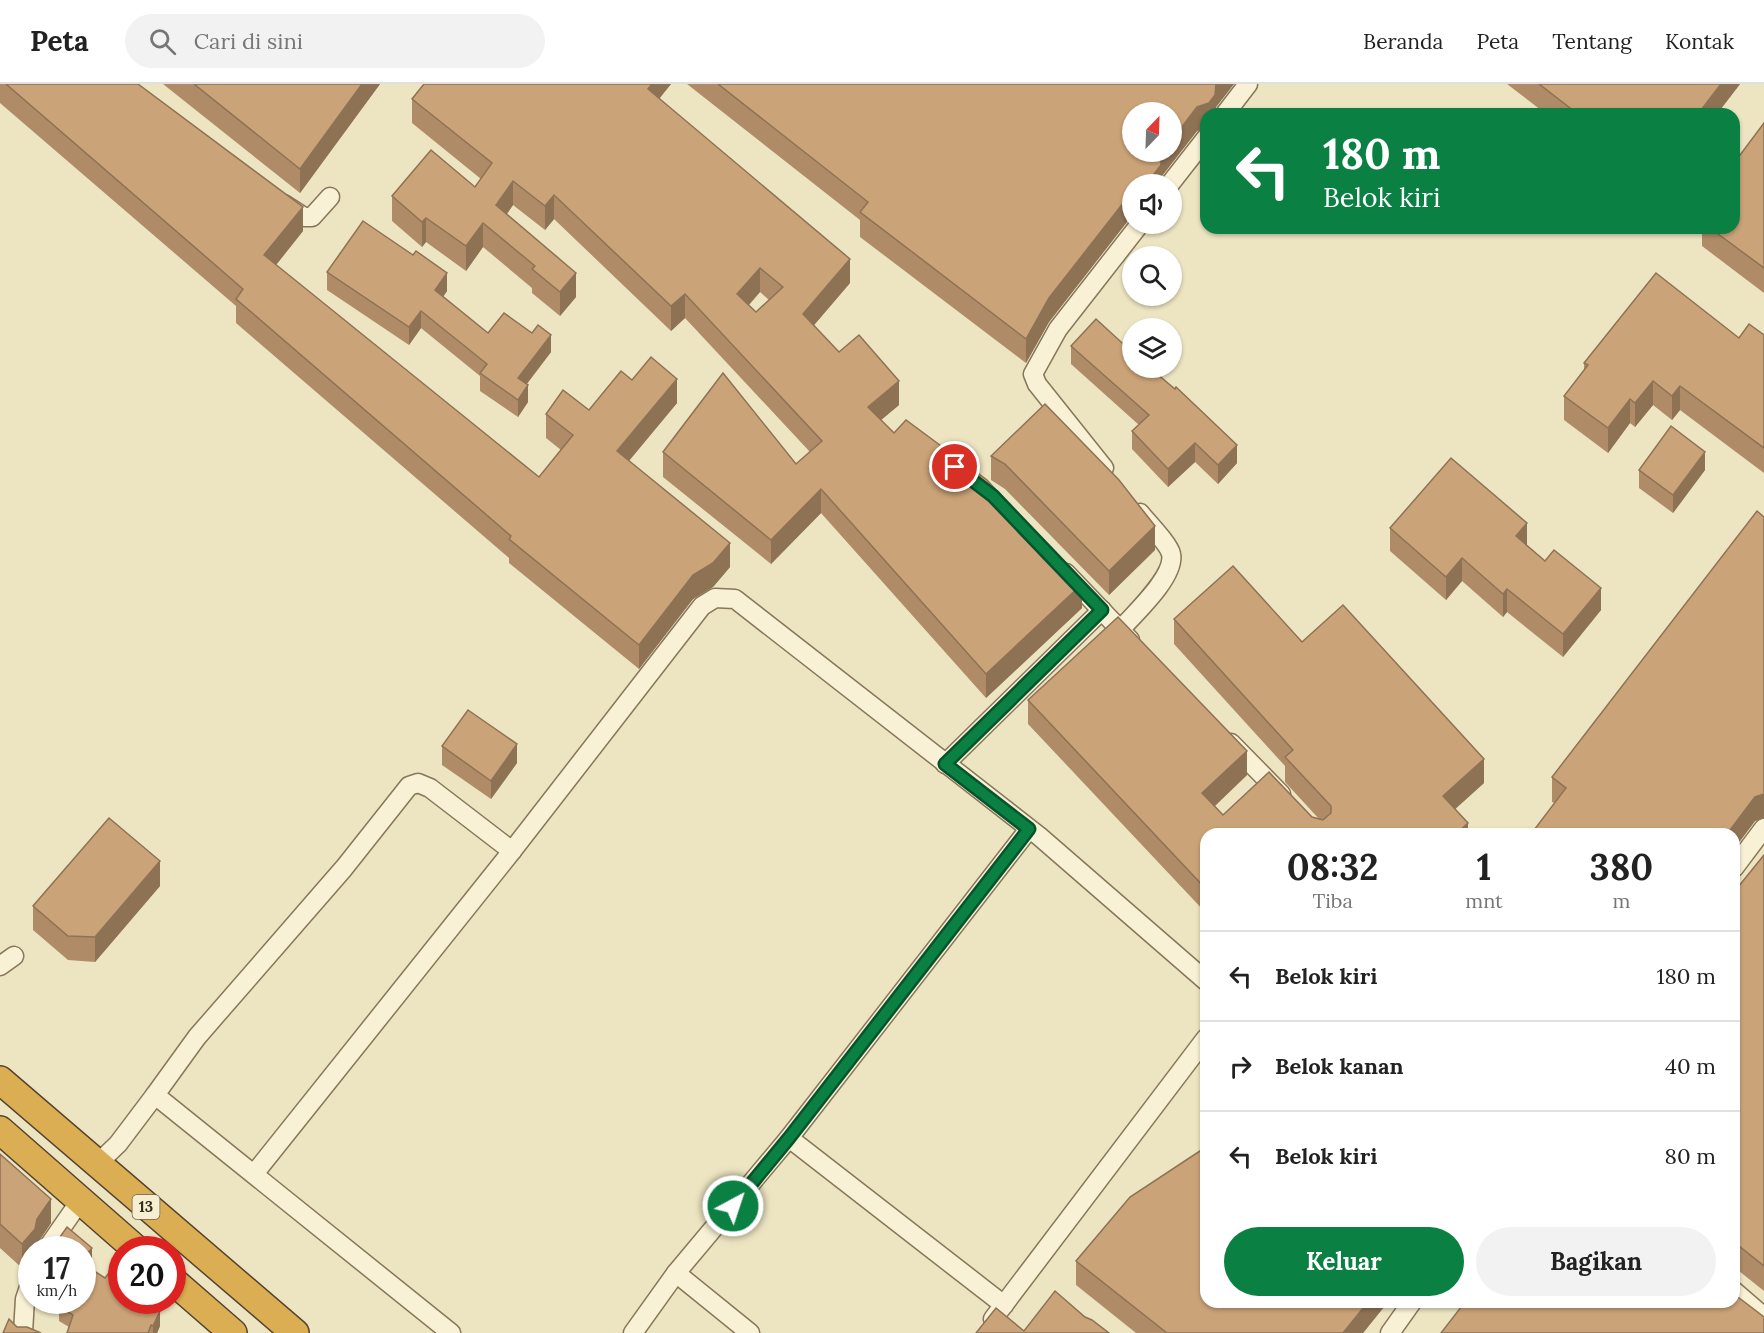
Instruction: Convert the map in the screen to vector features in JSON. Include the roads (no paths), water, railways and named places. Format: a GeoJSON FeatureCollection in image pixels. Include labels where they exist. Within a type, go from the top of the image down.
{"type":"FeatureCollection","features":[{"type":"Feature","properties":{"kind":"highway","name":"13"},"geometry":{"type":"LineString","coordinates":[[0,1080],[96,1165],[295,1333]]}},
{"type":"Feature","properties":{"kind":"highway","name":"13"},"geometry":{"type":"LineString","coordinates":[[0,1130],[121,1236]]}},
{"type":"Feature","properties":{"kind":"highway"},"geometry":{"type":"LineString","coordinates":[[186,1293],[233,1333]]}},
{"type":"Feature","properties":{"kind":"lane"},"geometry":{"type":"LineString","coordinates":[[1230,108],[1248,84]]}},
{"type":"Feature","properties":{"kind":"lane"},"geometry":{"type":"LineString","coordinates":[[1178,174],[1200,146]]}},
{"type":"Feature","properties":{"kind":"lane"},"geometry":{"type":"LineString","coordinates":[[268,191],[304,217],[312,217],[318,213],[330,197]]}},
{"type":"Feature","properties":{"kind":"lane"},"geometry":{"type":"LineString","coordinates":[[1112,478],[1037,384],[1033,374],[1058,329],[1132,234]]}},
{"type":"Feature","properties":{"kind":"lane"},"geometry":{"type":"LineString","coordinates":[[1120,630],[1167,577],[1172,553],[1127,496]]}},
{"type":"Feature","properties":{"kind":"lane"},"geometry":{"type":"LineString","coordinates":[[1055,561],[1145,655]]}},
{"type":"Feature","properties":{"kind":"lane"},"geometry":{"type":"LineString","coordinates":[[254,1174],[512,851],[702,606],[715,598],[735,599],[1029,829],[1200,976]]}},
{"type":"Feature","properties":{"kind":"lane"},"geometry":{"type":"LineString","coordinates":[[945,764],[1102,610]]}},
{"type":"Feature","properties":{"kind":"lane"},"geometry":{"type":"LineString","coordinates":[[1220,732],[1295,808]]}},
{"type":"Feature","properties":{"kind":"lane"},"geometry":{"type":"LineString","coordinates":[[96,1165],[118,1144],[197,1036],[344,868],[409,786],[418,783],[430,788],[512,851]]}},
{"type":"Feature","properties":{"kind":"lane"},"geometry":{"type":"LineString","coordinates":[[1740,860],[1764,828]]}},
{"type":"Feature","properties":{"kind":"lane"},"geometry":{"type":"LineString","coordinates":[[633,1333],[676,1274],[789,1138],[1029,829]]}},
{"type":"Feature","properties":{"kind":"lane"},"geometry":{"type":"LineString","coordinates":[[789,1138],[998,1312],[1200,1046]]}},
{"type":"Feature","properties":{"kind":"lane"},"geometry":{"type":"LineString","coordinates":[[155,1095],[451,1333]]}},
{"type":"Feature","properties":{"kind":"lane"},"geometry":{"type":"LineString","coordinates":[[56,1236],[80,1201]]}},
{"type":"Feature","properties":{"kind":"lane"},"geometry":{"type":"LineString","coordinates":[[676,1274],[750,1333]]}},
{"type":"Feature","properties":{"kind":"lane"},"geometry":{"type":"LineString","coordinates":[[1740,1297],[1764,1317]]}},
{"type":"Feature","properties":{"kind":"lane"},"geometry":{"type":"LineString","coordinates":[[1390,1333],[1408,1308]]}},
{"type":"Feature","properties":{"kind":"lane"},"geometry":{"type":"LineString","coordinates":[[23,1332],[24,1314]]}}]}
